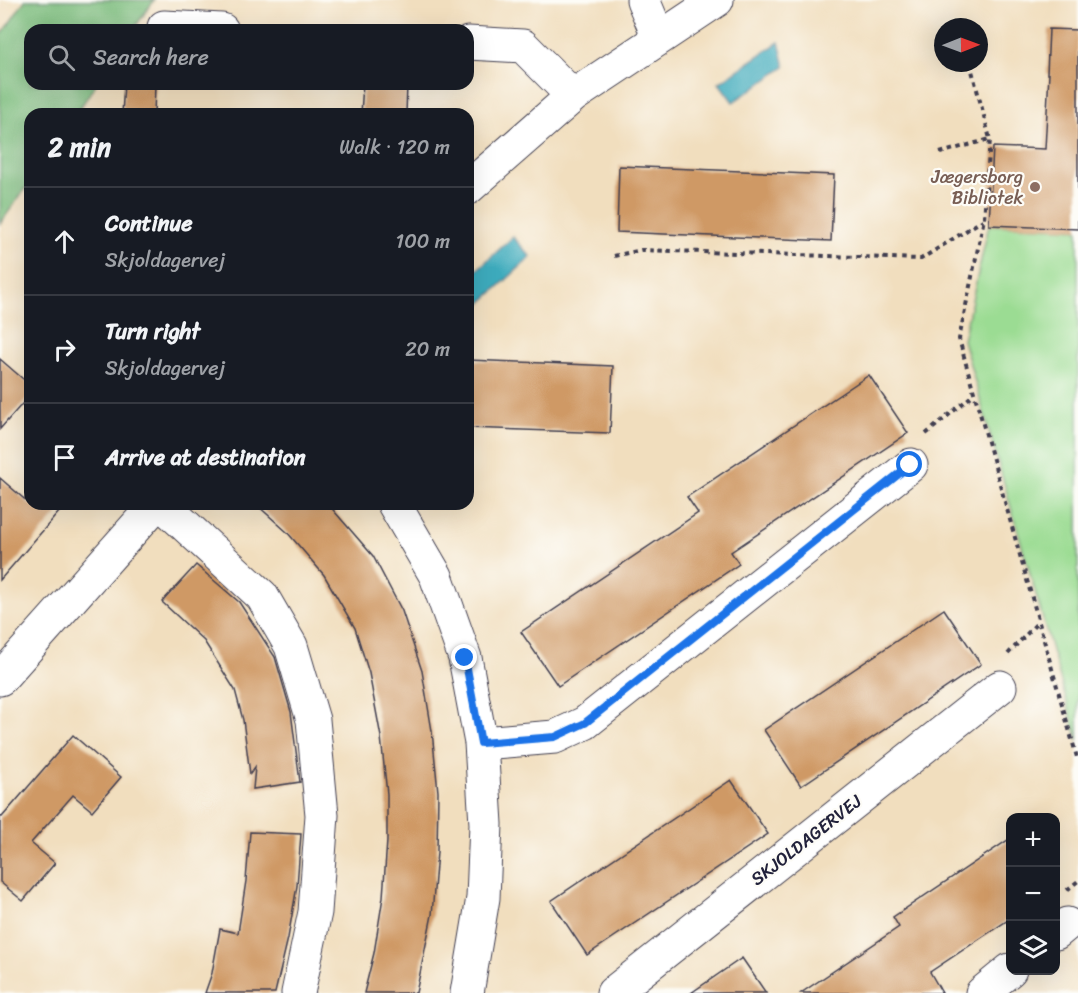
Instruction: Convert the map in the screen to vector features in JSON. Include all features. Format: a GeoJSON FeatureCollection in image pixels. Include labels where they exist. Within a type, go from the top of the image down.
{"type":"FeatureCollection","features":[{"type":"Feature","properties":{"kind":"street"},"geometry":{"type":"LineString","coordinates":[[643,0],[659,38]]}},
{"type":"Feature","properties":{"kind":"street"},"geometry":{"type":"LineString","coordinates":[[474,183],[573,96],[717,0]]}},
{"type":"Feature","properties":{"kind":"street"},"geometry":{"type":"LineString","coordinates":[[474,43],[523,46],[573,96]]}},
{"type":"Feature","properties":{"kind":"street"},"geometry":{"type":"LineString","coordinates":[[481,743],[555,737],[585,723],[910,465]]}},
{"type":"Feature","properties":{"kind":"street"},"geometry":{"type":"LineString","coordinates":[[0,679],[151,510]]}},
{"type":"Feature","properties":{"kind":"street"},"geometry":{"type":"LineString","coordinates":[[169,510],[262,596],[291,646],[314,720],[322,815],[315,912],[298,993]]}},
{"type":"Feature","properties":{"kind":"street"},"geometry":{"type":"LineString","coordinates":[[398,510],[436,576],[465,658],[481,743],[486,824],[483,898],[467,993]]}},
{"type":"Feature","properties":{"kind":"street","name":"SKJOLDAGERVEJ"},"geometry":{"type":"LineString","coordinates":[[613,993],[1000,687]]}},
{"type":"Feature","properties":{"kind":"street"},"geometry":{"type":"LineString","coordinates":[[982,993],[1006,974]]}},
{"type":"Feature","properties":{"kind":"path"},"geometry":{"type":"LineString","coordinates":[[972,72],[990,139],[984,219],[959,339],[1078,761]]}},
{"type":"Feature","properties":{"kind":"path"},"geometry":{"type":"LineString","coordinates":[[940,153],[990,139]]}},
{"type":"Feature","properties":{"kind":"path"},"geometry":{"type":"LineString","coordinates":[[614,256],[641,250],[921,259],[984,219]]}},
{"type":"Feature","properties":{"kind":"path"},"geometry":{"type":"LineString","coordinates":[[910,465],[907,450],[974,394]]}},
{"type":"Feature","properties":{"kind":"green space"},"geometry":{"type":"Polygon","coordinates":[[[25,0],[154,0],[137,24],[24,24],[24,90],[92,90],[80,108],[24,108],[24,190],[0,224],[0,37],[25,0]]]}},
{"type":"Feature","properties":{"kind":"green space"},"geometry":{"type":"Polygon","coordinates":[[[989,225],[1078,229],[1078,741],[963,340],[989,225]]]}},
{"type":"Feature","properties":{"kind":"water"},"geometry":{"type":"Polygon","coordinates":[[[779,42],[785,67],[733,102],[719,83],[779,42]]]}},
{"type":"Feature","properties":{"kind":"water"},"geometry":{"type":"Polygon","coordinates":[[[513,237],[531,257],[474,309],[474,273],[513,237]]]}},
{"type":"Feature","properties":{"kind":"building","name":"Jægersborg Bibliotek"},"geometry":{"type":"Polygon","coordinates":[[[1049,29],[1078,30],[1078,229],[989,225],[993,147],[1045,149],[1049,29]]]}},
{"type":"Feature","properties":{"kind":"building"},"geometry":{"type":"Polygon","coordinates":[[[124,90],[155,90],[154,108],[122,108],[124,90]]]}},
{"type":"Feature","properties":{"kind":"building"},"geometry":{"type":"Polygon","coordinates":[[[363,90],[407,90],[406,108],[361,108],[363,90]]]}},
{"type":"Feature","properties":{"kind":"building"},"geometry":{"type":"Polygon","coordinates":[[[619,166],[834,175],[831,241],[617,232],[619,166]]]}},
{"type":"Feature","properties":{"kind":"building"},"geometry":{"type":"Polygon","coordinates":[[[0,359],[24,380],[24,402],[0,429],[0,359]]]}},
{"type":"Feature","properties":{"kind":"building"},"geometry":{"type":"Polygon","coordinates":[[[474,360],[613,366],[610,433],[474,428],[474,360]]]}},
{"type":"Feature","properties":{"kind":"building"},"geometry":{"type":"Polygon","coordinates":[[[869,375],[908,433],[731,552],[739,564],[558,686],[521,632],[698,513],[687,497],[869,375]]]}},
{"type":"Feature","properties":{"kind":"building"},"geometry":{"type":"Polygon","coordinates":[[[0,478],[24,499],[24,510],[61,510],[0,580],[0,478]]]}},
{"type":"Feature","properties":{"kind":"building"},"geometry":{"type":"Polygon","coordinates":[[[263,510],[333,510],[373,556],[402,611],[422,671],[432,731],[438,792],[437,852],[432,915],[416,993],[364,993],[374,953],[383,897],[387,841],[387,794],[381,737],[369,673],[355,628],[324,575],[287,532],[263,510]]]}},
{"type":"Feature","properties":{"kind":"building"},"geometry":{"type":"Polygon","coordinates":[[[196,565],[239,602],[275,657],[291,712],[300,782],[253,789],[255,767],[250,774],[243,720],[235,690],[204,641],[162,602],[196,565]]]}},
{"type":"Feature","properties":{"kind":"building"},"geometry":{"type":"Polygon","coordinates":[[[944,609],[981,664],[801,786],[764,730],[944,609]]]}},
{"type":"Feature","properties":{"kind":"building"},"geometry":{"type":"Polygon","coordinates":[[[73,735],[121,777],[92,811],[73,795],[31,843],[55,863],[23,901],[0,882],[0,816],[2,817],[73,735]]]}},
{"type":"Feature","properties":{"kind":"building"},"geometry":{"type":"Polygon","coordinates":[[[731,780],[768,834],[587,955],[551,901],[731,780]]]}},
{"type":"Feature","properties":{"kind":"building"},"geometry":{"type":"Polygon","coordinates":[[[250,832],[301,834],[297,886],[275,993],[205,993],[212,973],[220,929],[238,933],[246,881],[250,832]]]}},
{"type":"Feature","properties":{"kind":"building"},"geometry":{"type":"Polygon","coordinates":[[[1006,841],[1006,921],[930,972],[942,993],[801,993],[899,927],[893,917],[1006,841]]]}},
{"type":"Feature","properties":{"kind":"building"},"geometry":{"type":"Polygon","coordinates":[[[742,958],[766,993],[691,993],[742,958]]]}},
{"type":"Feature","properties":{"kind":"place","name":"Jægersborg Bibliotek"},"geometry":{"type":"Point","coordinates":[1035,187]}},
{"type":"Feature","properties":{"kind":"route"},"geometry":{"type":"LineString","coordinates":[[465,658],[481,743],[555,737],[585,723],[910,465]]}}]}
